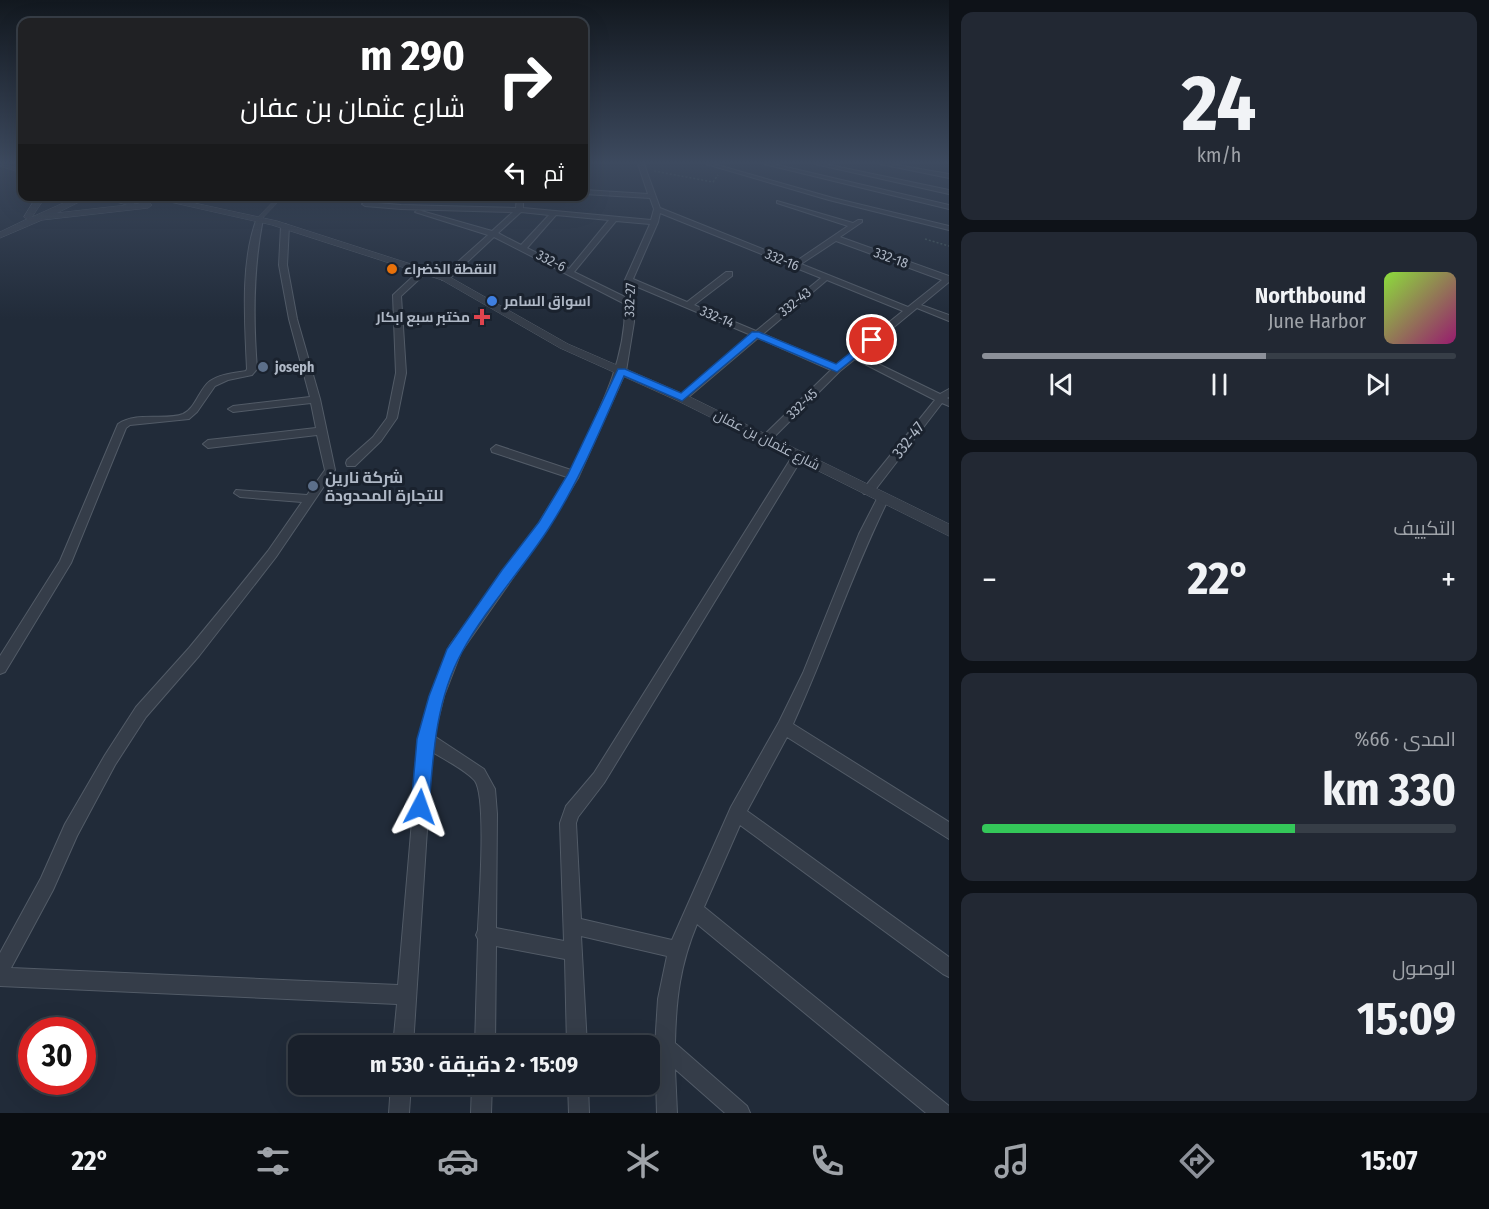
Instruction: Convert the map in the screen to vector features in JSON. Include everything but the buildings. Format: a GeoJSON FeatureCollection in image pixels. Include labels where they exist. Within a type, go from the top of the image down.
{"type":"FeatureCollection","features":[{"type":"Feature","properties":{"kind":"street"},"geometry":{"type":"LineString","coordinates":[[0,235],[48,216]]}},
{"type":"Feature","properties":{"kind":"street","name":"شارع عثمان بن عفان"},"geometry":{"type":"LineString","coordinates":[[242,216],[285,226],[445,278],[544,336],[682,398],[949,530]]}},
{"type":"Feature","properties":{"kind":"street","name":"332-6"},"geometry":{"type":"LineString","coordinates":[[432,216],[494,234],[571,271],[628,302]]}},
{"type":"Feature","properties":{"kind":"street"},"geometry":{"type":"LineString","coordinates":[[445,278],[513,216]]}},
{"type":"Feature","properties":{"kind":"street"},"geometry":{"type":"LineString","coordinates":[[523,247],[552,216]]}},
{"type":"Feature","properties":{"kind":"street"},"geometry":{"type":"LineString","coordinates":[[583,216],[654,222]]}},
{"type":"Feature","properties":{"kind":"street","name":"332-27"},"geometry":{"type":"LineString","coordinates":[[404,1035],[426,739],[437,696],[455,649],[543,526],[574,475],[621,371],[630,322],[629,280],[655,216]]}},
{"type":"Feature","properties":{"kind":"street","name":"332-16"},"geometry":{"type":"LineString","coordinates":[[674,216],[826,277],[912,308],[949,318]]}},
{"type":"Feature","properties":{"kind":"street"},"geometry":{"type":"LineString","coordinates":[[795,265],[856,223],[830,216]]}},
{"type":"Feature","properties":{"kind":"street"},"geometry":{"type":"LineString","coordinates":[[902,216],[949,228]]}},
{"type":"Feature","properties":{"kind":"street"},"geometry":{"type":"LineString","coordinates":[[0,229],[28,217]]}},
{"type":"Feature","properties":{"kind":"street"},"geometry":{"type":"LineString","coordinates":[[571,271],[614,218]]}},
{"type":"Feature","properties":{"kind":"street"},"geometry":{"type":"LineString","coordinates":[[0,668],[65,563],[122,426],[128,422],[185,417],[192,412],[211,385],[223,378],[249,373],[252,369],[248,312],[251,257],[259,219]]}},
{"type":"Feature","properties":{"kind":"street"},"geometry":{"type":"LineString","coordinates":[[0,971],[47,884],[71,830],[110,760],[141,712],[228,610],[272,554],[330,470],[315,399],[293,318],[284,265],[285,226]]}},
{"type":"Feature","properties":{"kind":"street","name":"332-18"},"geometry":{"type":"LineString","coordinates":[[835,238],[947,281]]}},
{"type":"Feature","properties":{"kind":"street"},"geometry":{"type":"LineString","coordinates":[[351,463],[377,439],[392,418],[401,373],[399,312],[396,295],[424,271]]}},
{"type":"Feature","properties":{"kind":"street"},"geometry":{"type":"LineString","coordinates":[[688,305],[729,274]]}},
{"type":"Feature","properties":{"kind":"street","name":"332-43"},"geometry":{"type":"LineString","coordinates":[[682,398],[826,277]]}},
{"type":"Feature","properties":{"kind":"street","name":"332-14"},"geometry":{"type":"LineString","coordinates":[[629,280],[837,369]]}},
{"type":"Feature","properties":{"kind":"street","name":"332-45"},"geometry":{"type":"LineString","coordinates":[[766,439],[837,369],[947,281]]}},
{"type":"Feature","properties":{"kind":"street"},"geometry":{"type":"LineString","coordinates":[[854,355],[946,398]]}},
{"type":"Feature","properties":{"kind":"street","name":"332-47"},"geometry":{"type":"LineString","coordinates":[[868,490],[946,398]]}},
{"type":"Feature","properties":{"kind":"street"},"geometry":{"type":"LineString","coordinates":[[232,409],[315,399]]}},
{"type":"Feature","properties":{"kind":"street"},"geometry":{"type":"LineString","coordinates":[[208,444],[320,431]]}},
{"type":"Feature","properties":{"kind":"street"},"geometry":{"type":"LineString","coordinates":[[496,448],[574,475]]}},
{"type":"Feature","properties":{"kind":"street"},"geometry":{"type":"LineString","coordinates":[[576,1035],[568,823],[572,812],[599,777],[799,455]]}},
{"type":"Feature","properties":{"kind":"street"},"geometry":{"type":"LineString","coordinates":[[240,493],[310,498]]}},
{"type":"Feature","properties":{"kind":"street"},"geometry":{"type":"LineString","coordinates":[[667,1113],[665,1047],[667,999],[677,950],[737,813],[784,728],[809,674],[865,534],[883,498]]}},
{"type":"Feature","properties":{"kind":"street"},"geometry":{"type":"LineString","coordinates":[[784,728],[949,831]]}},
{"type":"Feature","properties":{"kind":"street"},"geometry":{"type":"LineString","coordinates":[[426,739],[479,774],[487,789],[489,814],[485,935],[485,1035]]}},
{"type":"Feature","properties":{"kind":"street"},"geometry":{"type":"LineString","coordinates":[[737,813],[949,968]]}},
{"type":"Feature","properties":{"kind":"street"},"geometry":{"type":"LineString","coordinates":[[694,910],[942,1113]]}},
{"type":"Feature","properties":{"kind":"street"},"geometry":{"type":"LineString","coordinates":[[571,925],[677,950]]}},
{"type":"Feature","properties":{"kind":"street"},"geometry":{"type":"LineString","coordinates":[[485,935],[572,951]]}},
{"type":"Feature","properties":{"kind":"street"},"geometry":{"type":"LineString","coordinates":[[0,977],[406,995]]}},
{"type":"Feature","properties":{"kind":"street"},"geometry":{"type":"LineString","coordinates":[[665,1047],[740,1113]]}},
{"type":"Feature","properties":{"kind":"street"},"geometry":{"type":"LineString","coordinates":[[399,1113],[400,1095]]}},
{"type":"Feature","properties":{"kind":"street"},"geometry":{"type":"LineString","coordinates":[[481,1113],[482,1095]]}},
{"type":"Feature","properties":{"kind":"street"},"geometry":{"type":"LineString","coordinates":[[578,1095],[579,1113]]}},
{"type":"Feature","properties":{"kind":"lane"},"geometry":{"type":"LineString","coordinates":[[259,219],[262,216]]}},
{"type":"Feature","properties":{"kind":"path"},"geometry":{"type":"LineString","coordinates":[[925,239],[949,246]]}},
{"type":"Feature","properties":{"kind":"place","name":"النقطة الخضراء"},"geometry":{"type":"Point","coordinates":[392,269]}},
{"type":"Feature","properties":{"kind":"place","name":"اسواق السامر"},"geometry":{"type":"Point","coordinates":[492,301]}},
{"type":"Feature","properties":{"kind":"place","name":"مختبر سبع ابكار"},"geometry":{"type":"Point","coordinates":[482,317]}},
{"type":"Feature","properties":{"kind":"place","name":"joseph"},"geometry":{"type":"Point","coordinates":[263,367]}},
{"type":"Feature","properties":{"kind":"place","name":"شركة نارين للتجارة المحدودة"},"geometry":{"type":"Point","coordinates":[313,486]}},
{"type":"Feature","properties":{"kind":"route"},"geometry":{"type":"LineString","coordinates":[[420,807],[426,739],[437,696],[455,649],[543,526],[574,475],[621,371],[682,398],[756,334],[837,369],[872,340]]}}]}
